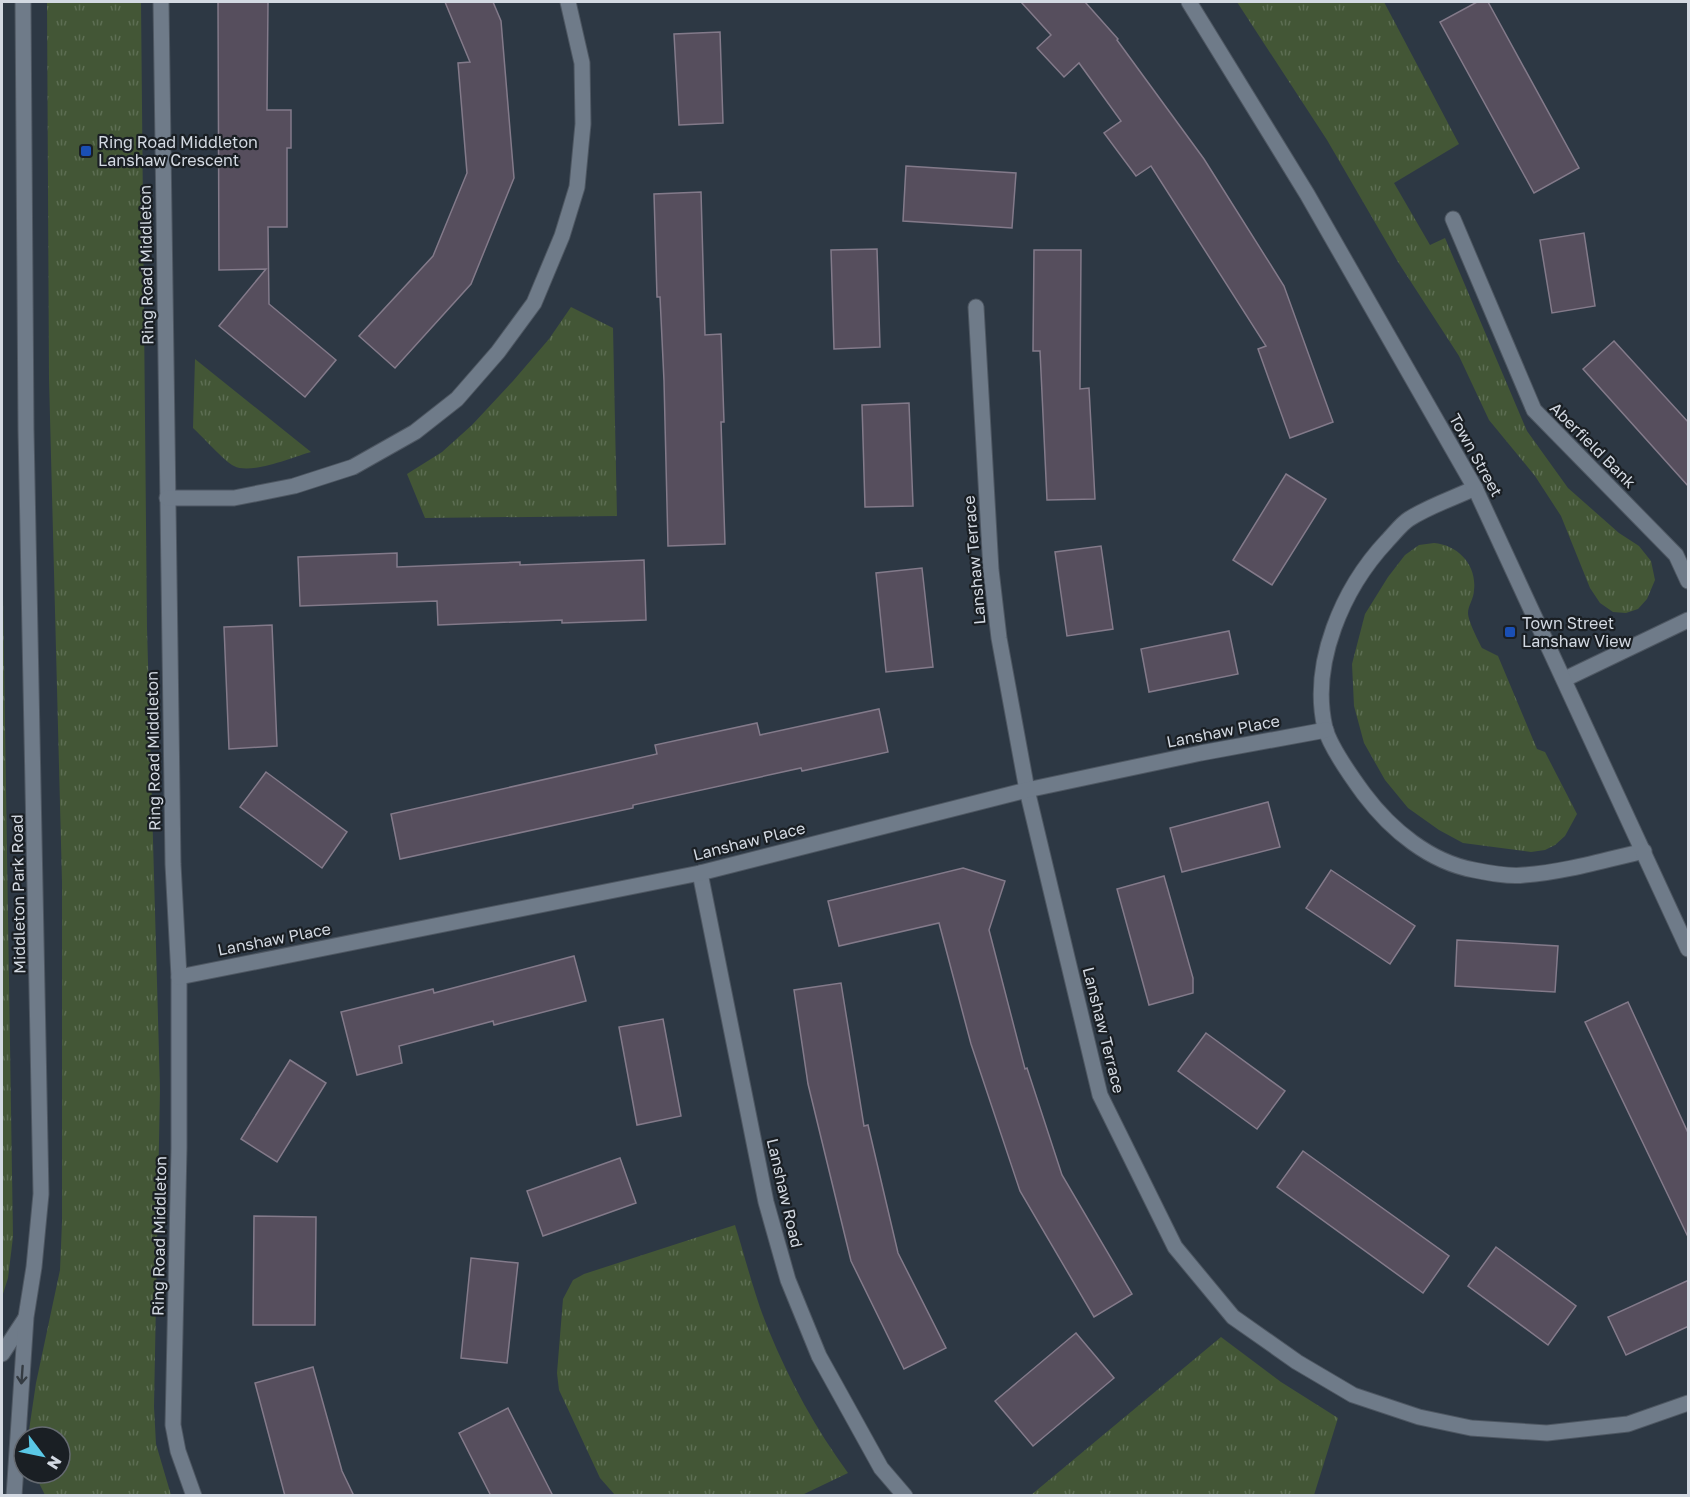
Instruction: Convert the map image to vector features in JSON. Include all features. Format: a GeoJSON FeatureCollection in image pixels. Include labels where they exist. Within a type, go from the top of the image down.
{"type":"FeatureCollection","features":[{"type":"Feature","properties":{"kind":"street","name":"Middleton Park Road"},"geometry":{"type":"LineString","coordinates":[[14,1496],[26,1317],[34,1267],[41,1194],[26,430],[23,2]]}},
{"type":"Feature","properties":{"kind":"street","name":"Ring Road Middleton"},"geometry":{"type":"LineString","coordinates":[[161,2],[173,852],[179,977],[179,1148],[173,1425],[178,1451],[194,1496]]}},
{"type":"Feature","properties":{"kind":"street"},"geometry":{"type":"LineString","coordinates":[[167,498],[234,498],[294,486],[353,467],[415,432],[457,399],[498,352],[534,303],[562,236],[577,187],[583,124],[582,63],[568,2]]}},
{"type":"Feature","properties":{"kind":"street","name":"Town Street"},"geometry":{"type":"LineString","coordinates":[[1189,2],[1307,194],[1475,488],[1689,949]]}},
{"type":"Feature","properties":{"kind":"street","name":"Aberfield Bank"},"geometry":{"type":"LineString","coordinates":[[1453,219],[1534,410],[1676,555],[1689,581]]}},
{"type":"Feature","properties":{"kind":"street","name":"Lanshaw Terrace"},"geometry":{"type":"LineString","coordinates":[[976,307],[991,570],[999,638],[1027,790],[1100,1095],[1175,1247],[1233,1317],[1297,1362],[1353,1395],[1419,1417],[1471,1428],[1547,1433],[1628,1424],[1689,1403]]}},
{"type":"Feature","properties":{"kind":"street"},"geometry":{"type":"LineString","coordinates":[[1475,488],[1408,519],[1370,559],[1352,586],[1342,603],[1326,655],[1321,691],[1326,730],[1350,775],[1377,811],[1410,841],[1433,855],[1473,870],[1522,876],[1573,867],[1644,850]]}},
{"type":"Feature","properties":{"kind":"street"},"geometry":{"type":"LineString","coordinates":[[1565,679],[1689,620]]}},
{"type":"Feature","properties":{"kind":"street","name":"Lanshaw Place"},"geometry":{"type":"LineString","coordinates":[[179,977],[700,873],[1027,790],[1201,753],[1326,730]]}},
{"type":"Feature","properties":{"kind":"street","name":"Lanshaw Road"},"geometry":{"type":"LineString","coordinates":[[700,873],[766,1202],[788,1280],[825,1366],[881,1467],[905,1496]]}},
{"type":"Feature","properties":{"kind":"street","name":"Middleton Park Road"},"geometry":{"type":"LineString","coordinates":[[2,1354],[26,1317]]}},
{"type":"Feature","properties":{"kind":"green space"},"geometry":{"type":"Polygon","coordinates":[[[47,2],[141,2],[147,628],[160,1089],[154,1407],[156,1444],[171,1495],[45,1495],[40,1485],[72,1485],[72,1425],[30,1425],[36,1383],[60,1270],[62,1222],[62,882],[49,378],[47,2]]]}},
{"type":"Feature","properties":{"kind":"green space"},"geometry":{"type":"Polygon","coordinates":[[[1237,2],[1384,2],[1459,144],[1394,183],[1430,245],[1445,238],[1527,431],[1568,488],[1619,533],[1639,546],[1651,561],[1655,580],[1647,599],[1638,609],[1626,613],[1613,612],[1600,603],[1590,588],[1561,516],[1535,476],[1489,420],[1459,356],[1398,262],[1327,140],[1237,2]]]}},
{"type":"Feature","properties":{"kind":"green space"},"geometry":{"type":"Polygon","coordinates":[[[571,307],[613,328],[617,516],[425,518],[407,474],[442,452],[472,425],[549,339],[571,307]]]}},
{"type":"Feature","properties":{"kind":"green space"},"geometry":{"type":"Polygon","coordinates":[[[195,359],[311,452],[261,467],[241,468],[230,464],[193,428],[195,359]]]}},
{"type":"Feature","properties":{"kind":"green space"},"geometry":{"type":"Polygon","coordinates":[[[2,531],[13,1237],[8,1278],[2,1297],[2,531]]]}},
{"type":"Feature","properties":{"kind":"green space"},"geometry":{"type":"Polygon","coordinates":[[[1434,543],[1458,552],[1469,565],[1474,581],[1468,613],[1470,621],[1482,648],[1498,656],[1537,749],[1545,752],[1577,814],[1565,836],[1545,850],[1531,852],[1463,843],[1439,830],[1408,808],[1385,780],[1364,743],[1354,706],[1352,664],[1365,614],[1405,555],[1419,545],[1434,543]]]}},
{"type":"Feature","properties":{"kind":"green space"},"geometry":{"type":"Polygon","coordinates":[[[735,1225],[759,1305],[777,1350],[814,1422],[848,1473],[802,1495],[615,1495],[600,1478],[559,1390],[557,1373],[563,1299],[573,1280],[584,1274],[735,1225]]]}},
{"type":"Feature","properties":{"kind":"green space"},"geometry":{"type":"Polygon","coordinates":[[[1221,1337],[1281,1382],[1338,1418],[1314,1495],[1031,1495],[1221,1337]]]}},
{"type":"Feature","properties":{"kind":"building"},"geometry":{"type":"Polygon","coordinates":[[[218,2],[268,2],[267,110],[291,110],[291,148],[287,148],[287,227],[268,227],[269,304],[336,360],[305,397],[219,326],[266,269],[219,270],[218,2]]]}},
{"type":"Feature","properties":{"kind":"building"},"geometry":{"type":"Polygon","coordinates":[[[445,2],[493,2],[501,21],[514,178],[471,284],[395,368],[359,336],[433,256],[467,173],[458,63],[470,62],[445,2]]]}},
{"type":"Feature","properties":{"kind":"building"},"geometry":{"type":"Polygon","coordinates":[[[1021,2],[1085,2],[1118,39],[1204,159],[1284,286],[1333,422],[1290,438],[1258,349],[1266,346],[1151,166],[1136,176],[1104,133],[1121,121],[1079,63],[1064,77],[1037,48],[1051,35],[1021,2]]]}},
{"type":"Feature","properties":{"kind":"building"},"geometry":{"type":"Polygon","coordinates":[[[1477,2],[1488,2],[1579,168],[1534,193],[1440,22],[1477,2]]]}},
{"type":"Feature","properties":{"kind":"building"},"geometry":{"type":"Polygon","coordinates":[[[720,32],[723,123],[679,125],[674,34],[720,32]]]}},
{"type":"Feature","properties":{"kind":"building"},"geometry":{"type":"Polygon","coordinates":[[[906,166],[1016,173],[1012,228],[903,221],[906,166]]]}},
{"type":"Feature","properties":{"kind":"building"},"geometry":{"type":"Polygon","coordinates":[[[701,192],[705,335],[721,334],[725,544],[668,546],[664,381],[660,297],[657,297],[654,194],[701,192]]]}},
{"type":"Feature","properties":{"kind":"building"},"geometry":{"type":"Polygon","coordinates":[[[1584,233],[1595,306],[1552,313],[1540,240],[1584,233]]]}},
{"type":"Feature","properties":{"kind":"building"},"geometry":{"type":"Polygon","coordinates":[[[877,249],[880,347],[834,349],[831,250],[877,249]]]}},
{"type":"Feature","properties":{"kind":"building"},"geometry":{"type":"Polygon","coordinates":[[[1034,250],[1081,250],[1080,389],[1089,388],[1095,499],[1047,500],[1040,351],[1033,351],[1034,250]]]}},
{"type":"Feature","properties":{"kind":"building"},"geometry":{"type":"Polygon","coordinates":[[[1614,341],[1689,423],[1689,487],[1583,369],[1614,341]]]}},
{"type":"Feature","properties":{"kind":"building"},"geometry":{"type":"Polygon","coordinates":[[[909,403],[913,506],[865,507],[862,405],[909,403]]]}},
{"type":"Feature","properties":{"kind":"building"},"geometry":{"type":"Polygon","coordinates":[[[1286,474],[1326,499],[1272,585],[1233,560],[1286,474]]]}},
{"type":"Feature","properties":{"kind":"building"},"geometry":{"type":"Polygon","coordinates":[[[1101,546],[1113,629],[1067,636],[1055,552],[1101,546]]]}},
{"type":"Feature","properties":{"kind":"building"},"geometry":{"type":"Polygon","coordinates":[[[397,553],[397,567],[644,560],[646,620],[562,623],[562,620],[438,625],[437,601],[300,606],[298,557],[397,553]]]}},
{"type":"Feature","properties":{"kind":"building"},"geometry":{"type":"Polygon","coordinates":[[[922,568],[933,667],[886,672],[876,573],[922,568]]]}},
{"type":"Feature","properties":{"kind":"building"},"geometry":{"type":"Polygon","coordinates":[[[272,625],[277,746],[229,749],[224,627],[272,625]]]}},
{"type":"Feature","properties":{"kind":"building"},"geometry":{"type":"Polygon","coordinates":[[[1229,631],[1238,674],[1149,692],[1141,649],[1229,631]]]}},
{"type":"Feature","properties":{"kind":"building"},"geometry":{"type":"Polygon","coordinates":[[[879,709],[888,752],[802,771],[801,768],[633,805],[633,808],[400,859],[391,814],[657,754],[655,745],[757,723],[760,735],[879,709]]]}},
{"type":"Feature","properties":{"kind":"building"},"geometry":{"type":"Polygon","coordinates":[[[266,772],[347,832],[322,868],[240,807],[266,772]]]}},
{"type":"Feature","properties":{"kind":"building"},"geometry":{"type":"Polygon","coordinates":[[[1268,802],[1280,847],[1182,872],[1170,828],[1268,802]]]}},
{"type":"Feature","properties":{"kind":"building"},"geometry":{"type":"Polygon","coordinates":[[[963,868],[1005,881],[989,930],[1025,1069],[1027,1068],[1062,1175],[1132,1294],[1094,1317],[1020,1191],[971,1044],[939,923],[839,946],[828,901],[963,868]]]}},
{"type":"Feature","properties":{"kind":"building"},"geometry":{"type":"Polygon","coordinates":[[[1331,870],[1415,926],[1390,964],[1306,908],[1331,870]]]}},
{"type":"Feature","properties":{"kind":"building"},"geometry":{"type":"Polygon","coordinates":[[[1164,876],[1193,978],[1193,993],[1149,1005],[1117,889],[1164,876]]]}},
{"type":"Feature","properties":{"kind":"building"},"geometry":{"type":"Polygon","coordinates":[[[1457,940],[1558,946],[1555,992],[1455,986],[1457,940]]]}},
{"type":"Feature","properties":{"kind":"building"},"geometry":{"type":"Polygon","coordinates":[[[574,956],[586,1001],[494,1025],[493,1021],[399,1046],[402,1063],[357,1075],[341,1012],[433,989],[434,993],[574,956]]]}},
{"type":"Feature","properties":{"kind":"building"},"geometry":{"type":"Polygon","coordinates":[[[841,983],[864,1126],[868,1125],[898,1253],[946,1348],[904,1369],[851,1261],[808,1084],[794,990],[841,983]]]}},
{"type":"Feature","properties":{"kind":"building"},"geometry":{"type":"Polygon","coordinates":[[[1628,1002],[1689,1135],[1689,1239],[1585,1022],[1628,1002]]]}},
{"type":"Feature","properties":{"kind":"building"},"geometry":{"type":"Polygon","coordinates":[[[663,1019],[681,1116],[637,1125],[619,1027],[663,1019]]]}},
{"type":"Feature","properties":{"kind":"building"},"geometry":{"type":"Polygon","coordinates":[[[1206,1033],[1285,1091],[1257,1129],[1178,1071],[1206,1033]]]}},
{"type":"Feature","properties":{"kind":"building"},"geometry":{"type":"Polygon","coordinates":[[[290,1060],[326,1083],[277,1162],[241,1139],[290,1060]]]}},
{"type":"Feature","properties":{"kind":"building"},"geometry":{"type":"Polygon","coordinates":[[[1303,1151],[1449,1256],[1423,1293],[1277,1187],[1303,1151]]]}},
{"type":"Feature","properties":{"kind":"building"},"geometry":{"type":"Polygon","coordinates":[[[620,1158],[636,1203],[543,1236],[527,1191],[620,1158]]]}},
{"type":"Feature","properties":{"kind":"building"},"geometry":{"type":"Polygon","coordinates":[[[254,1216],[316,1217],[315,1325],[253,1325],[254,1216]]]}},
{"type":"Feature","properties":{"kind":"building"},"geometry":{"type":"Polygon","coordinates":[[[1496,1247],[1576,1306],[1548,1345],[1468,1286],[1496,1247]]]}},
{"type":"Feature","properties":{"kind":"building"},"geometry":{"type":"Polygon","coordinates":[[[471,1258],[518,1263],[507,1363],[461,1358],[471,1258]]]}},
{"type":"Feature","properties":{"kind":"building"},"geometry":{"type":"Polygon","coordinates":[[[1689,1280],[1689,1326],[1626,1355],[1608,1317],[1689,1280]]]}},
{"type":"Feature","properties":{"kind":"building"},"geometry":{"type":"Polygon","coordinates":[[[1076,1333],[1114,1378],[1033,1446],[995,1401],[1076,1333]]]}},
{"type":"Feature","properties":{"kind":"building"},"geometry":{"type":"Polygon","coordinates":[[[313,1367],[342,1471],[354,1496],[285,1496],[255,1383],[313,1367]]]}},
{"type":"Feature","properties":{"kind":"building"},"geometry":{"type":"Polygon","coordinates":[[[508,1408],[553,1496],[491,1496],[459,1433],[508,1408]]]}},
{"type":"Feature","properties":{"kind":"place","name":"Ring Road Middleton Lanshaw Crescent"},"geometry":{"type":"Point","coordinates":[86,151]}},
{"type":"Feature","properties":{"kind":"place","name":"Town Street Lanshaw View"},"geometry":{"type":"Point","coordinates":[1510,632]}}]}
